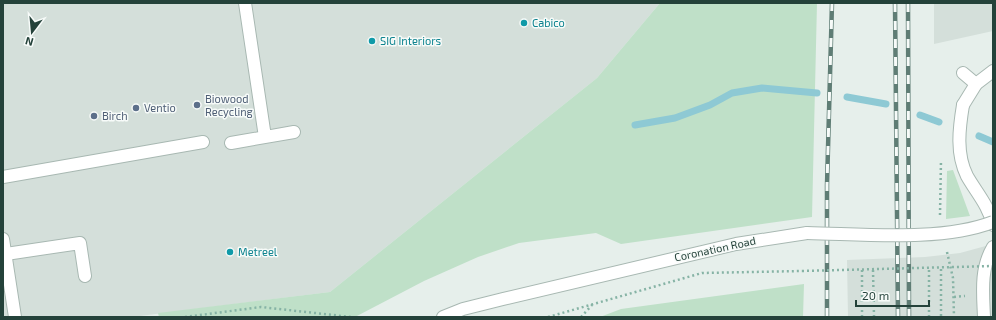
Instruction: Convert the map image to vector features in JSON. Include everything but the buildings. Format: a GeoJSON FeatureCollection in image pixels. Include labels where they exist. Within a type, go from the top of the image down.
{"type":"FeatureCollection","features":[{"type":"Feature","properties":{"kind":"street"},"geometry":{"type":"LineString","coordinates":[[245,3],[265,137]]}},
{"type":"Feature","properties":{"kind":"street"},"geometry":{"type":"LineString","coordinates":[[993,71],[976,84],[963,105],[959,131],[961,158],[966,174],[990,213],[993,224]]}},
{"type":"Feature","properties":{"kind":"street"},"geometry":{"type":"LineString","coordinates":[[963,73],[976,84]]}},
{"type":"Feature","properties":{"kind":"street"},"geometry":{"type":"LineString","coordinates":[[231,143],[294,132]]}},
{"type":"Feature","properties":{"kind":"street"},"geometry":{"type":"LineString","coordinates":[[3,177],[203,142]]}},
{"type":"Feature","properties":{"kind":"street","name":"Coronation Road"},"geometry":{"type":"LineString","coordinates":[[443,317],[469,308],[609,273],[736,244],[807,233],[938,234],[993,224]]}},
{"type":"Feature","properties":{"kind":"street"},"geometry":{"type":"LineString","coordinates":[[3,239],[15,317]]}},
{"type":"Feature","properties":{"kind":"street"},"geometry":{"type":"LineString","coordinates":[[6,254],[80,243],[85,276]]}},
{"type":"Feature","properties":{"kind":"street"},"geometry":{"type":"LineString","coordinates":[[984,317],[983,271],[993,247]]}},
{"type":"Feature","properties":{"kind":"street"},"geometry":{"type":"LineString","coordinates":[[984,279],[993,293]]}},
{"type":"Feature","properties":{"kind":"path"},"geometry":{"type":"LineString","coordinates":[[548,317],[702,273],[941,269],[993,266]]}},
{"type":"Feature","properties":{"kind":"path"},"geometry":{"type":"LineString","coordinates":[[929,269],[929,317]]}},
{"type":"Feature","properties":{"kind":"path"},"geometry":{"type":"LineString","coordinates":[[941,269],[941,317]]}},
{"type":"Feature","properties":{"kind":"path"},"geometry":{"type":"LineString","coordinates":[[862,270],[862,317]]}},
{"type":"Feature","properties":{"kind":"path"},"geometry":{"type":"LineString","coordinates":[[873,270],[874,316]]}},
{"type":"Feature","properties":{"kind":"path"},"geometry":{"type":"LineString","coordinates":[[954,297],[954,317]]}},
{"type":"Feature","properties":{"kind":"path"},"geometry":{"type":"LineString","coordinates":[[581,317],[593,304]]}},
{"type":"Feature","properties":{"kind":"path"},"geometry":{"type":"LineString","coordinates":[[185,317],[261,307],[351,317]]}},
{"type":"Feature","properties":{"kind":"shaded area"},"geometry":{"type":"Polygon","coordinates":[[[3,3],[660,3],[597,78],[330,292],[132,317],[3,317],[3,3]]]}},
{"type":"Feature","properties":{"kind":"shaded area"},"geometry":{"type":"Polygon","coordinates":[[[934,3],[993,3],[993,31],[934,44],[934,3]]]}},
{"type":"Feature","properties":{"kind":"shaded area"},"geometry":{"type":"Polygon","coordinates":[[[993,244],[993,317],[848,317],[847,260],[925,257],[960,253],[993,244]]]}},
{"type":"Feature","properties":{"kind":"green space"},"geometry":{"type":"Polygon","coordinates":[[[660,3],[817,3],[812,217],[621,244],[596,233],[519,243],[478,257],[424,281],[355,317],[159,317],[158,313],[330,292],[597,78],[660,3]]]}},
{"type":"Feature","properties":{"kind":"green space"},"geometry":{"type":"Polygon","coordinates":[[[953,170],[970,216],[946,219],[947,171],[953,170]]]}},
{"type":"Feature","properties":{"kind":"green space"},"geometry":{"type":"Polygon","coordinates":[[[804,284],[803,317],[600,317],[621,309],[804,284]]]}},
{"type":"Feature","properties":{"kind":"waterway"},"geometry":{"type":"LineString","coordinates":[[635,125],[675,118],[710,105],[732,93],[762,88],[817,93]]}},
{"type":"Feature","properties":{"kind":"waterway"},"geometry":{"type":"LineString","coordinates":[[847,97],[886,104]]}},
{"type":"Feature","properties":{"kind":"waterway"},"geometry":{"type":"LineString","coordinates":[[920,115],[939,122]]}},
{"type":"Feature","properties":{"kind":"waterway"},"geometry":{"type":"LineString","coordinates":[[979,136],[993,142]]}},
{"type":"Feature","properties":{"kind":"railway"},"geometry":{"type":"LineString","coordinates":[[827,317],[827,185],[832,3]]}},
{"type":"Feature","properties":{"kind":"railway"},"geometry":{"type":"LineString","coordinates":[[895,3],[898,317]]}},
{"type":"Feature","properties":{"kind":"railway"},"geometry":{"type":"LineString","coordinates":[[908,3],[909,317]]}},
{"type":"Feature","properties":{"kind":"place","name":"Cabico"},"geometry":{"type":"Point","coordinates":[524,23]}},
{"type":"Feature","properties":{"kind":"place","name":"SIG Interiors"},"geometry":{"type":"Point","coordinates":[372,41]}},
{"type":"Feature","properties":{"kind":"place","name":"Biowood Recycling"},"geometry":{"type":"Point","coordinates":[197,105]}},
{"type":"Feature","properties":{"kind":"place","name":"Ventio"},"geometry":{"type":"Point","coordinates":[136,108]}},
{"type":"Feature","properties":{"kind":"place","name":"Birch"},"geometry":{"type":"Point","coordinates":[94,116]}},
{"type":"Feature","properties":{"kind":"place","name":"Metreel"},"geometry":{"type":"Point","coordinates":[230,252]}}]}
